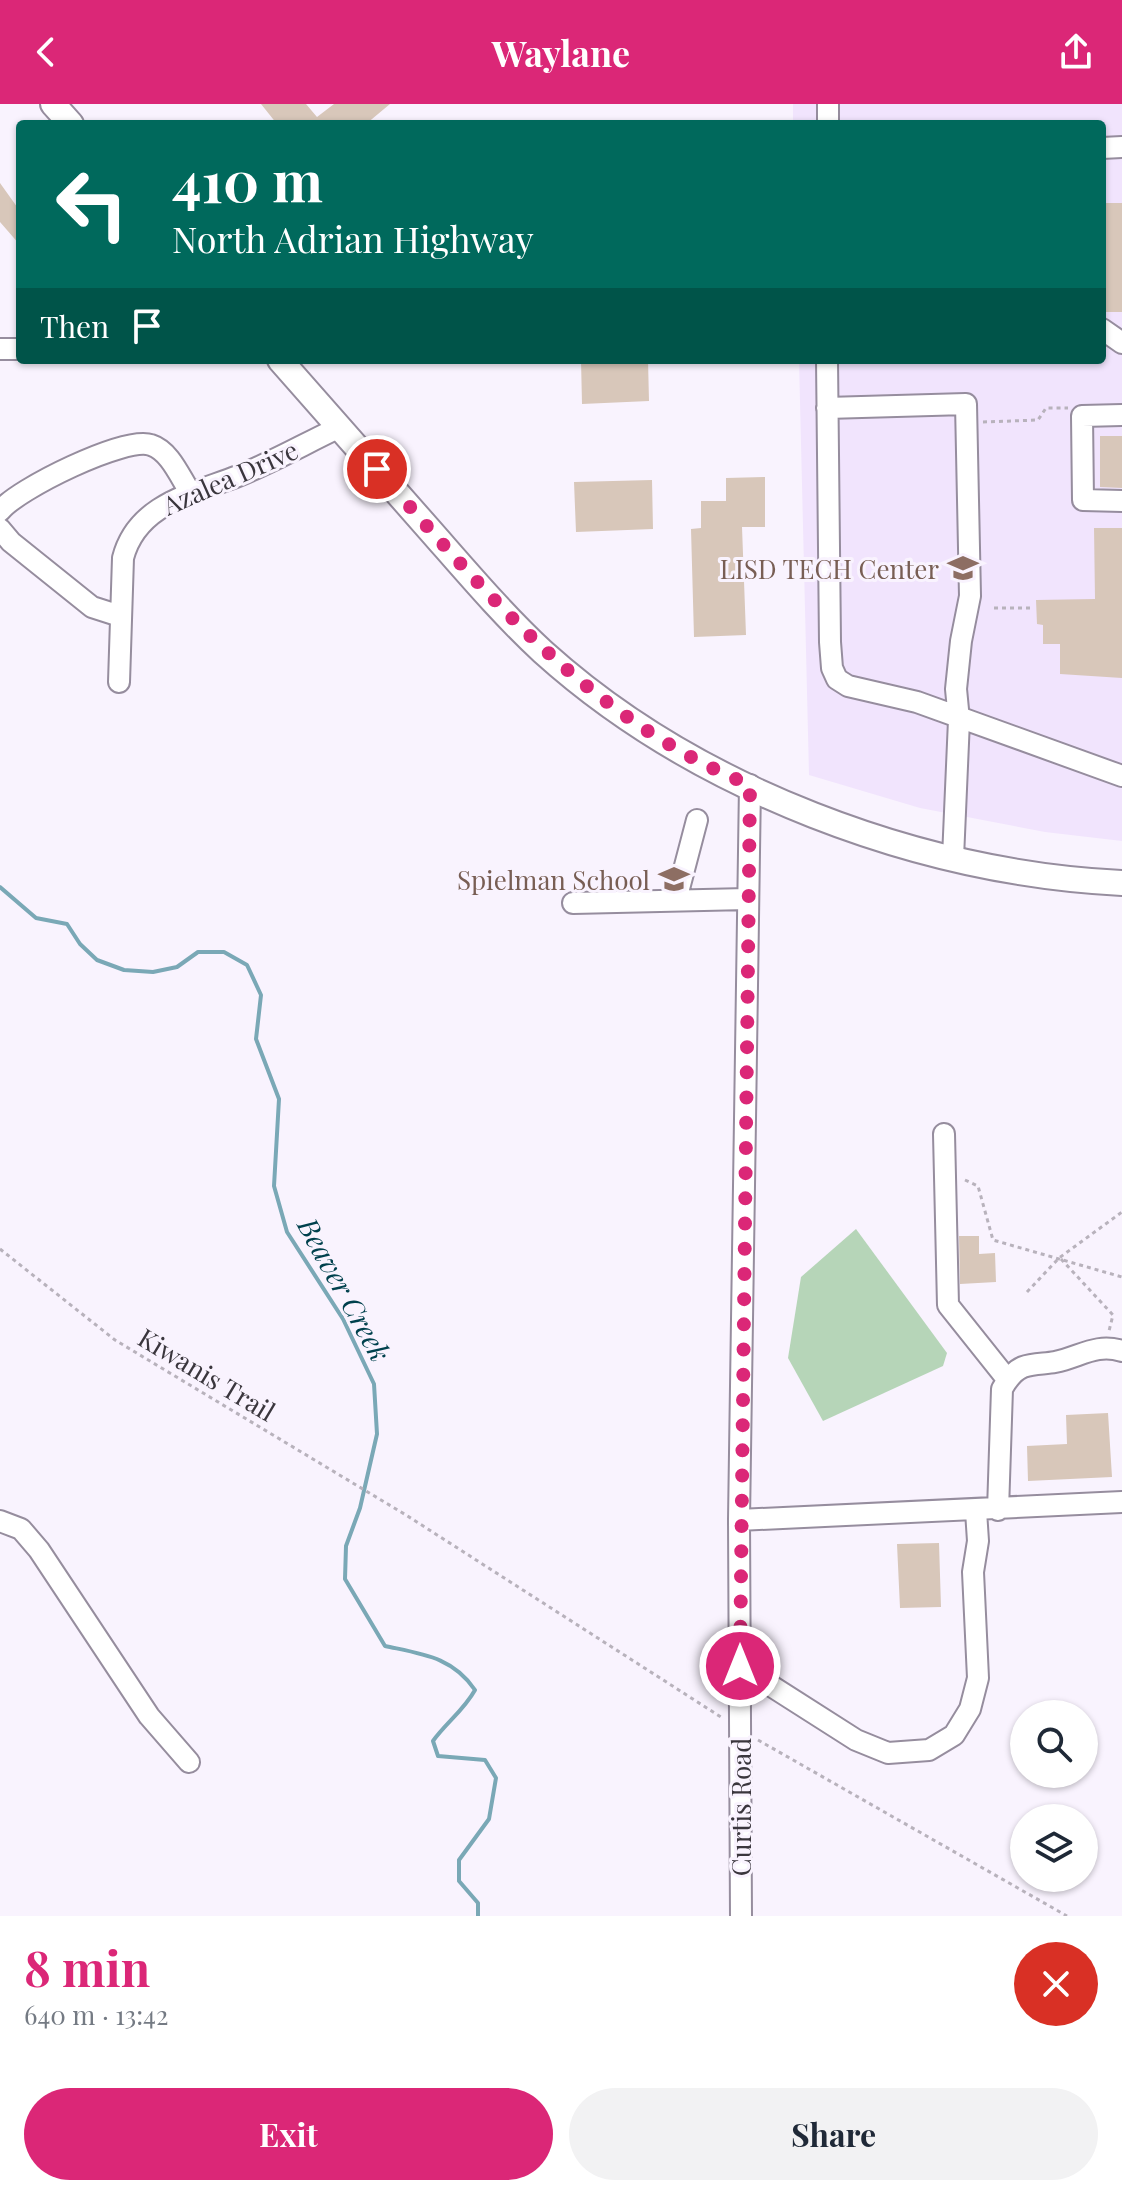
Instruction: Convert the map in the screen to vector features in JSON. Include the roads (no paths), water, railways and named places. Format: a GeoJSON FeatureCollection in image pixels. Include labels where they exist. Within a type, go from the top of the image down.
{"type":"FeatureCollection","features":[{"type":"Feature","properties":{"kind":"main road"},"geometry":{"type":"LineString","coordinates":[[53,104],[67,120]]}},
{"type":"Feature","properties":{"kind":"main road"},"geometry":{"type":"LineString","coordinates":[[284,364],[470,575],[542,651],[598,696],[703,766],[836,822],[953,858],[1047,875],[1122,883]]}},
{"type":"Feature","properties":{"kind":"street"},"geometry":{"type":"LineString","coordinates":[[827,364],[832,668],[837,679],[848,686],[917,702],[959,720],[1122,776]]}},
{"type":"Feature","properties":{"kind":"street"},"geometry":{"type":"LineString","coordinates":[[827,408],[966,404],[970,596],[956,689],[959,720],[953,858]]}},
{"type":"Feature","properties":{"kind":"street"},"geometry":{"type":"LineString","coordinates":[[1122,415],[1082,416],[1083,500],[1122,501]]}},
{"type":"Feature","properties":{"kind":"street","name":"Azalea Drive"},"geometry":{"type":"LineString","coordinates":[[119,682],[121,578],[127,541],[153,512],[190,492],[239,476],[340,427]]}},
{"type":"Feature","properties":{"kind":"street"},"geometry":{"type":"LineString","coordinates":[[0,511],[6,503],[43,482],[130,444],[154,445],[165,453],[190,492]]}},
{"type":"Feature","properties":{"kind":"street"},"geometry":{"type":"LineString","coordinates":[[0,529],[11,542],[92,607],[120,616]]}},
{"type":"Feature","properties":{"kind":"street","name":"Curtis Road"},"geometry":{"type":"LineString","coordinates":[[741,1916],[739,1520],[750,785]]}},
{"type":"Feature","properties":{"kind":"street"},"geometry":{"type":"LineString","coordinates":[[676,900],[697,820]]}},
{"type":"Feature","properties":{"kind":"street"},"geometry":{"type":"LineString","coordinates":[[573,903],[747,899]]}},
{"type":"Feature","properties":{"kind":"street"},"geometry":{"type":"LineString","coordinates":[[944,1134],[948,1305],[1007,1379]]}},
{"type":"Feature","properties":{"kind":"street"},"geometry":{"type":"LineString","coordinates":[[998,1510],[1002,1389],[1007,1379],[1024,1367],[1114,1349]]}},
{"type":"Feature","properties":{"kind":"street"},"geometry":{"type":"LineString","coordinates":[[739,1520],[1122,1502]]}},
{"type":"Feature","properties":{"kind":"street"},"geometry":{"type":"LineString","coordinates":[[740,1666],[856,1740],[888,1753],[929,1750],[954,1735],[970,1709],[978,1678],[973,1572],[978,1541],[976,1511]]}},
{"type":"Feature","properties":{"kind":"street"},"geometry":{"type":"LineString","coordinates":[[0,1521],[21,1529],[39,1550],[149,1716],[189,1762]]}},
{"type":"Feature","properties":{"kind":"waterway","name":"Beaver Creek"},"geometry":{"type":"LineString","coordinates":[[0,887],[36,918],[67,924],[80,944],[97,960],[124,970],[153,972],[177,967],[198,952],[224,952],[247,965],[261,995],[256,1039],[279,1099],[274,1186],[287,1232],[343,1319],[374,1384],[377,1434],[360,1508],[346,1546],[345,1579],[385,1646],[447,1664],[457,1670],[475,1690],[433,1741],[438,1756],[485,1760],[496,1778],[489,1819],[459,1860],[459,1881],[478,1903],[478,1916]]}},
{"type":"Feature","properties":{"kind":"place","name":"LISD TECH Center"},"geometry":{"type":"Point","coordinates":[963,568]}},
{"type":"Feature","properties":{"kind":"place","name":"Spielman School"},"geometry":{"type":"Point","coordinates":[674,879]}}]}
